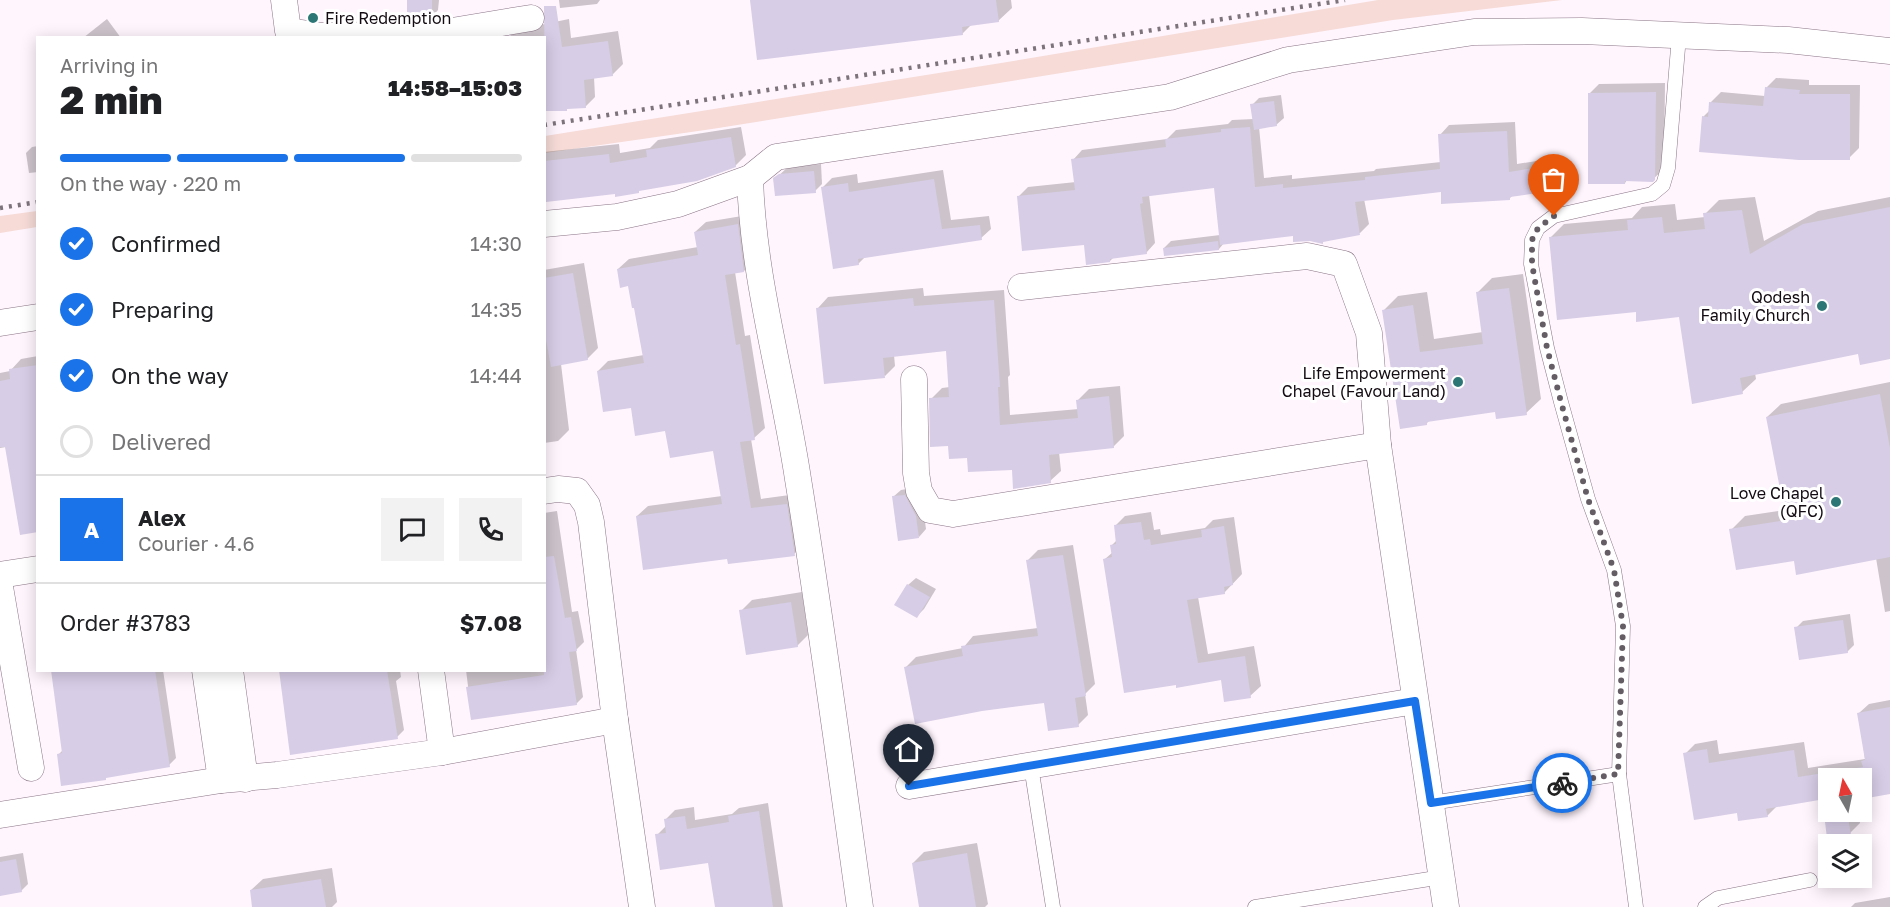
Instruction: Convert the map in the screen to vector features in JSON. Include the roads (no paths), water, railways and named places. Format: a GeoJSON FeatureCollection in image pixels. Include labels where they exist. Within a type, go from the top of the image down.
{"type":"FeatureCollection","features":[{"type":"Feature","properties":{"kind":"street"},"geometry":{"type":"LineString","coordinates":[[284,0],[288,30],[323,36],[434,34],[531,18]]}},
{"type":"Feature","properties":{"kind":"street"},"geometry":{"type":"LineString","coordinates":[[546,224],[617,217],[678,204],[750,178],[776,156],[1170,97],[1298,58],[1474,32],[1582,31],[1788,40],[1890,51]]}},
{"type":"Feature","properties":{"kind":"street"},"geometry":{"type":"LineString","coordinates":[[750,178],[752,221],[798,477],[860,907]]}},
{"type":"Feature","properties":{"kind":"street"},"geometry":{"type":"LineString","coordinates":[[1022,287],[1307,256],[1344,264],[1369,333],[1378,445],[1446,907]]}},
{"type":"Feature","properties":{"kind":"street"},"geometry":{"type":"LineString","coordinates":[[0,323],[36,317]]}},
{"type":"Feature","properties":{"kind":"street"},"geometry":{"type":"LineString","coordinates":[[914,380],[916,473],[920,491],[930,510],[953,514],[1378,445]]}},
{"type":"Feature","properties":{"kind":"street"},"geometry":{"type":"LineString","coordinates":[[546,491],[558,489],[577,491],[587,505],[591,522],[615,720],[642,907]]}},
{"type":"Feature","properties":{"kind":"street"},"geometry":{"type":"LineString","coordinates":[[0,575],[36,569]]}},
{"type":"Feature","properties":{"kind":"street"},"geometry":{"type":"LineString","coordinates":[[0,587],[31,768]]}},
{"type":"Feature","properties":{"kind":"street"},"geometry":{"type":"LineString","coordinates":[[206,672],[233,779]]}},
{"type":"Feature","properties":{"kind":"street"},"geometry":{"type":"LineString","coordinates":[[230,672],[233,779]]}},
{"type":"Feature","properties":{"kind":"street"},"geometry":{"type":"LineString","coordinates":[[431,672],[442,752]]}},
{"type":"Feature","properties":{"kind":"street"},"geometry":{"type":"LineString","coordinates":[[909,786],[1415,701]]}},
{"type":"Feature","properties":{"kind":"street"},"geometry":{"type":"LineString","coordinates":[[0,815],[233,779],[442,752],[615,720]]}},
{"type":"Feature","properties":{"kind":"lane"},"geometry":{"type":"LineString","coordinates":[[1636,907],[1618,774],[1623,626],[1614,570],[1588,499],[1547,348],[1532,264],[1532,240],[1538,228],[1554,216],[1652,194],[1663,185],[1668,168],[1679,36]]}},
{"type":"Feature","properties":{"kind":"lane"},"geometry":{"type":"LineString","coordinates":[[1031,766],[1053,907]]}},
{"type":"Feature","properties":{"kind":"lane"},"geometry":{"type":"LineString","coordinates":[[1431,803],[1618,774]]}},
{"type":"Feature","properties":{"kind":"lane"},"geometry":{"type":"LineString","coordinates":[[1255,907],[1442,877]]}},
{"type":"Feature","properties":{"kind":"lane"},"geometry":{"type":"LineString","coordinates":[[1705,907],[1718,898],[1810,880]]}},
{"type":"Feature","properties":{"kind":"railway"},"geometry":{"type":"LineString","coordinates":[[546,125],[1345,0]]}},
{"type":"Feature","properties":{"kind":"railway"},"geometry":{"type":"LineString","coordinates":[[0,208],[36,202]]}},
{"type":"Feature","properties":{"kind":"place","name":"Fire Redemption"},"geometry":{"type":"Point","coordinates":[313,18]}},
{"type":"Feature","properties":{"kind":"place","name":"Qodesh Family Church"},"geometry":{"type":"Point","coordinates":[1822,306]}},
{"type":"Feature","properties":{"kind":"place","name":"Life Empowerment Chapel (Favour Land)"},"geometry":{"type":"Point","coordinates":[1458,382]}},
{"type":"Feature","properties":{"kind":"place","name":"Love Chapel (QFC)"},"geometry":{"type":"Point","coordinates":[1836,502]}}]}
